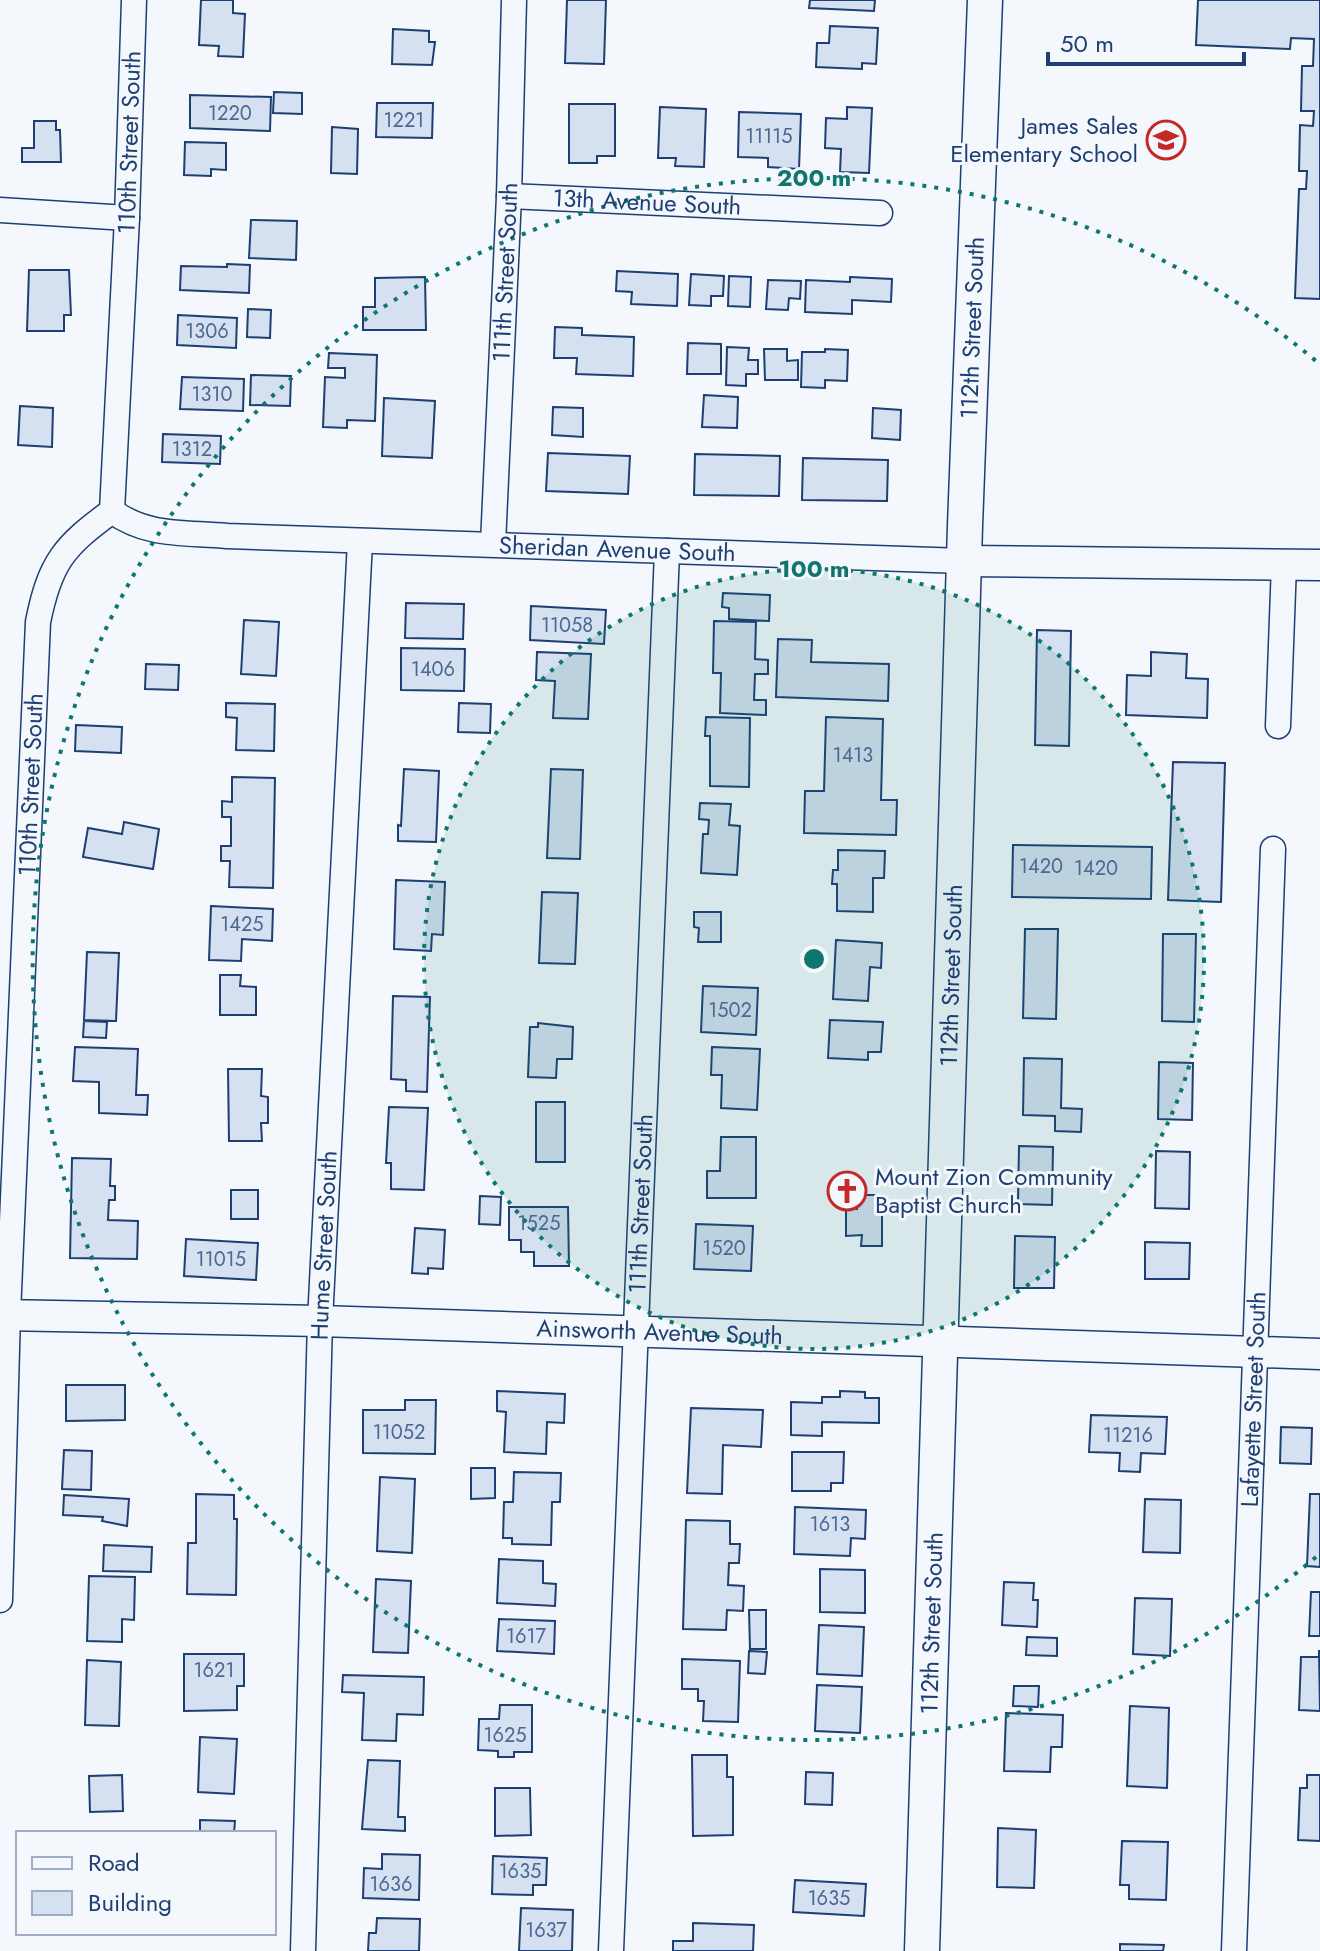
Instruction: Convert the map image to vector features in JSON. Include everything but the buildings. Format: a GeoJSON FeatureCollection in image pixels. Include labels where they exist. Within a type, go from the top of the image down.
{"type":"FeatureCollection","features":[{"type":"Feature","properties":{"kind":"main road","name":"112th Street South"},"geometry":{"type":"LineString","coordinates":[[922,1951],[964,561],[985,0]]}},
{"type":"Feature","properties":{"kind":"street","name":"110th Street South"},"geometry":{"type":"LineString","coordinates":[[0,1600],[4,1315],[38,622],[44,589],[59,556],[80,535],[112,511],[134,0]]}},
{"type":"Feature","properties":{"kind":"street","name":"111th Street South"},"geometry":{"type":"LineString","coordinates":[[493,544],[509,196],[514,0]]}},
{"type":"Feature","properties":{"kind":"street","name":"13th Avenue South"},"geometry":{"type":"LineString","coordinates":[[509,196],[880,213]]}},
{"type":"Feature","properties":{"kind":"street"},"geometry":{"type":"LineString","coordinates":[[0,210],[127,218]]}},
{"type":"Feature","properties":{"kind":"street","name":"Sheridan Avenue South"},"geometry":{"type":"LineString","coordinates":[[112,511],[143,529],[360,541],[964,561],[1320,565]]}},
{"type":"Feature","properties":{"kind":"street","name":"Hume Street South"},"geometry":{"type":"LineString","coordinates":[[303,1951],[320,1321],[360,541]]}},
{"type":"Feature","properties":{"kind":"street","name":"111th Street South"},"geometry":{"type":"LineString","coordinates":[[611,1951],[667,551]]}},
{"type":"Feature","properties":{"kind":"street"},"geometry":{"type":"LineString","coordinates":[[1278,726],[1284,564]]}},
{"type":"Feature","properties":{"kind":"street","name":"Lafayette Street South"},"geometry":{"type":"LineString","coordinates":[[1234,1951],[1273,849]]}},
{"type":"Feature","properties":{"kind":"street","name":"Ainsworth Avenue South"},"geometry":{"type":"LineString","coordinates":[[4,1315],[320,1321],[1320,1354]]}},
{"type":"Feature","properties":{"kind":"place","name":"James Sales Elementary School"},"geometry":{"type":"Point","coordinates":[1166,140]}},
{"type":"Feature","properties":{"kind":"place","name":"Mount Zion Community Baptist Church"},"geometry":{"type":"Point","coordinates":[847,1191]}}]}
